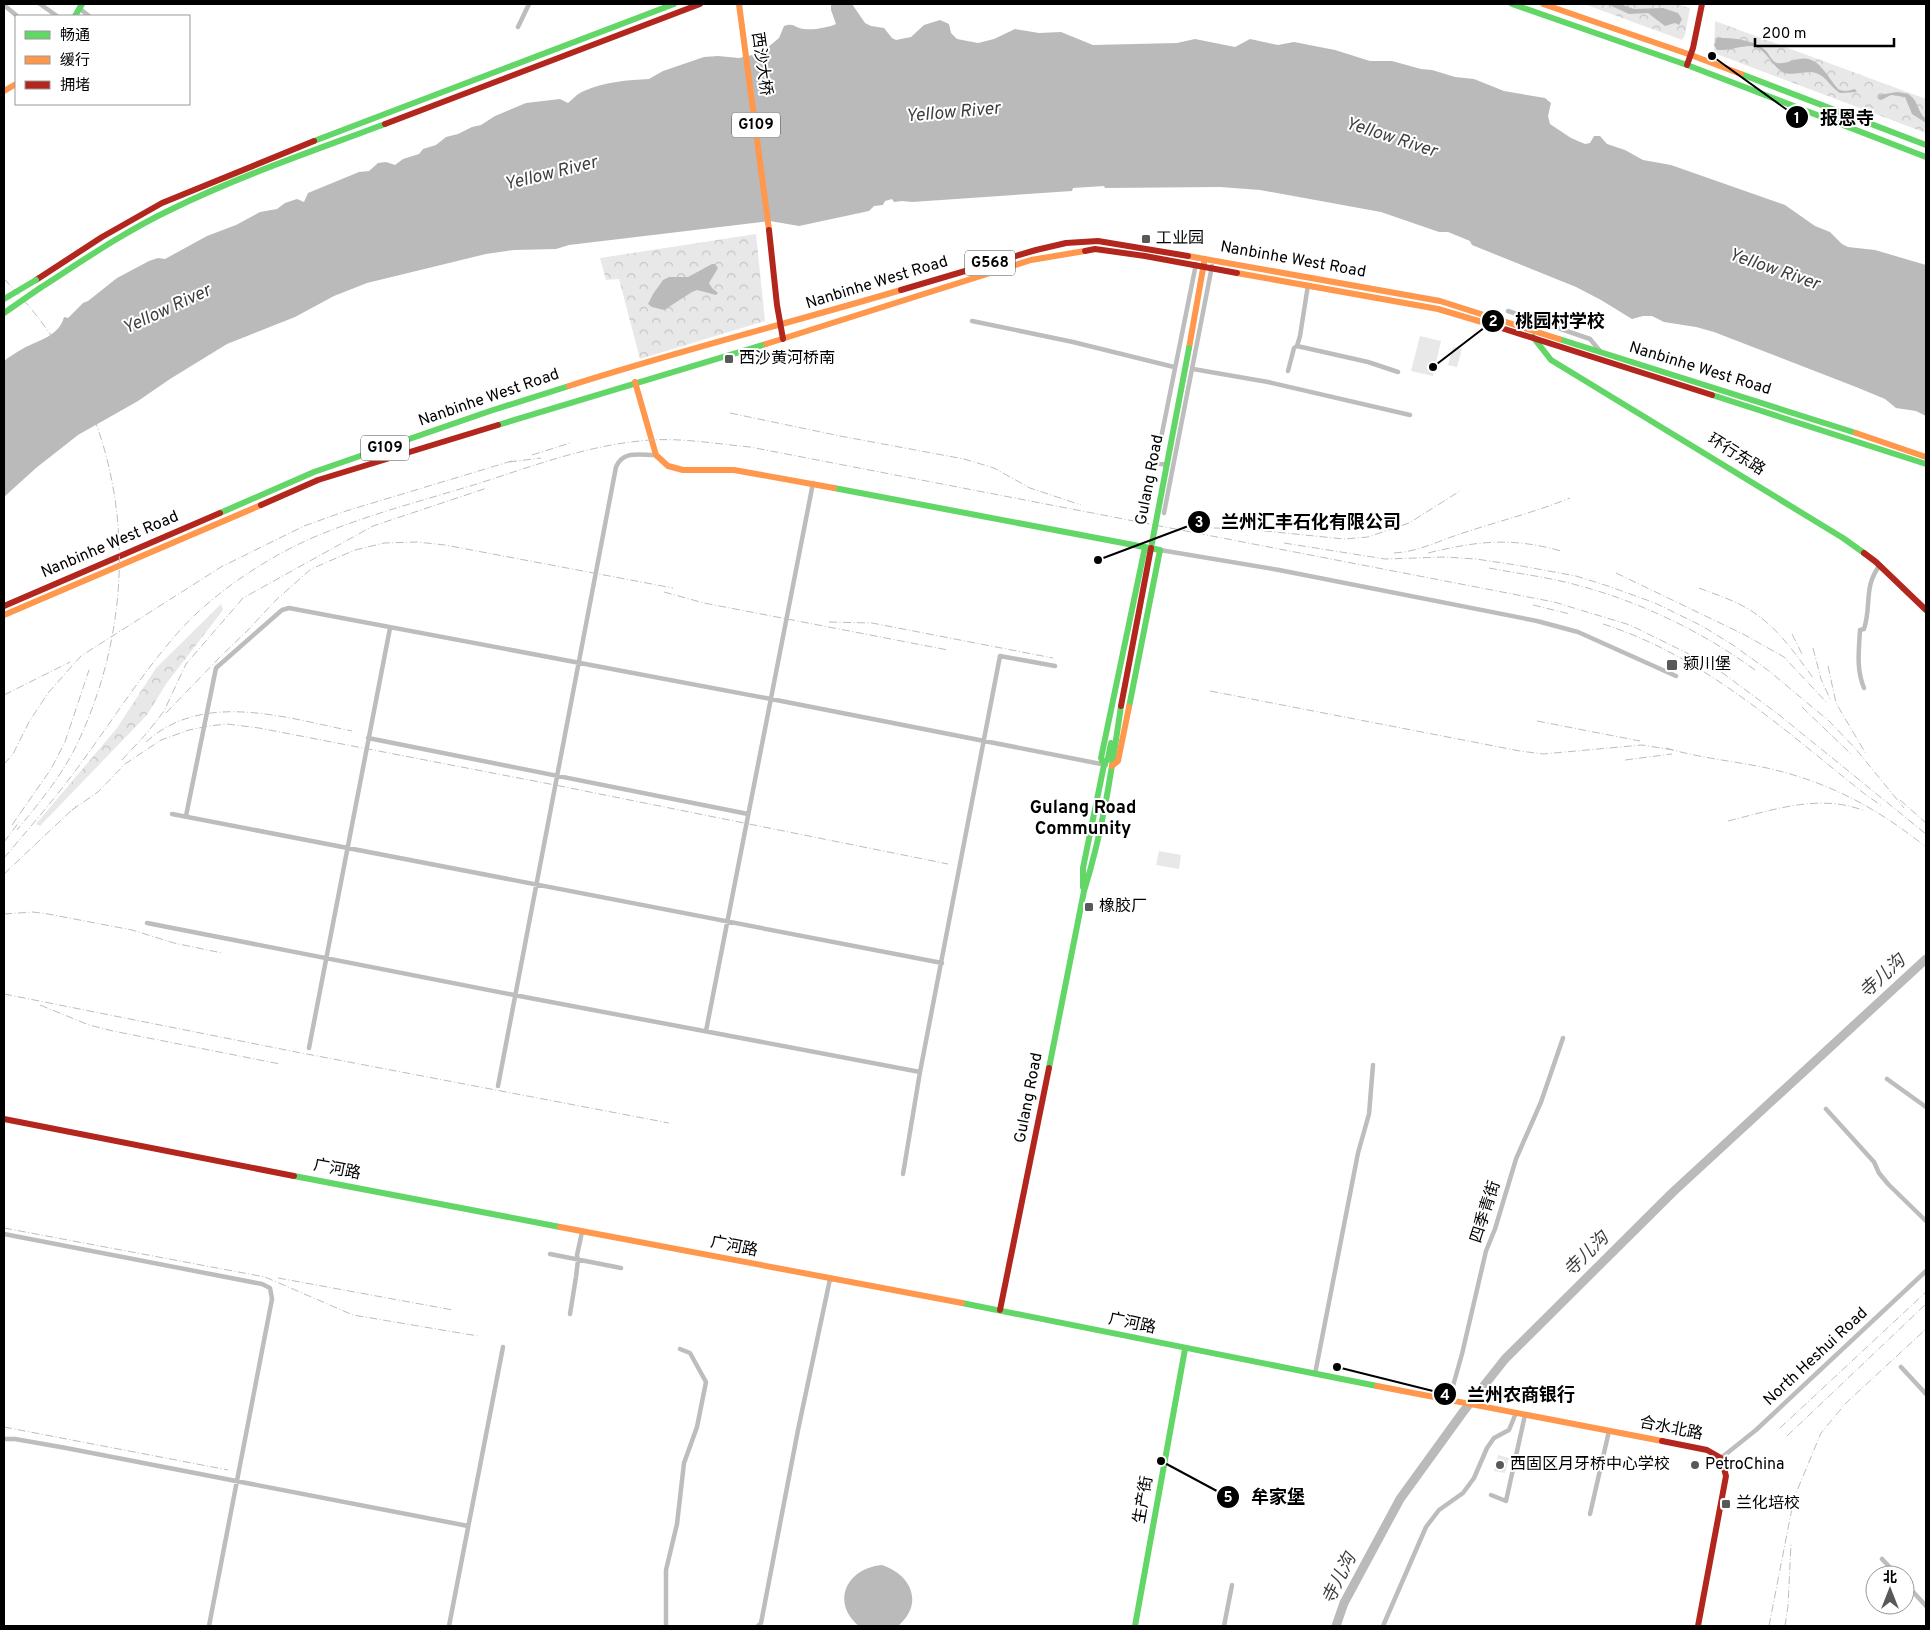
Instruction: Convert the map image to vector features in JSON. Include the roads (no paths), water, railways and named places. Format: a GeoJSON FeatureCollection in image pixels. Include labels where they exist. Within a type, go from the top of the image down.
{"type":"FeatureCollection","features":[{"type":"Feature","properties":{"kind":"main road"},"geometry":{"type":"LineString","coordinates":[[4,313],[103,247],[169,210],[240,174],[337,132],[674,4]]}},
{"type":"Feature","properties":{"kind":"main road"},"geometry":{"type":"LineString","coordinates":[[4,299],[102,237],[162,203],[240,174],[340,142],[700,4]]}},
{"type":"Feature","properties":{"kind":"main road"},"geometry":{"type":"LineString","coordinates":[[1512,4],[1687,65],[1926,157]]}},
{"type":"Feature","properties":{"kind":"main road"},"geometry":{"type":"LineString","coordinates":[[1543,4],[1691,56],[1926,145]]}},
{"type":"Feature","properties":{"kind":"main road"},"geometry":{"type":"LineString","coordinates":[[1687,65],[1691,56],[1701,4]]}},
{"type":"Feature","properties":{"kind":"main road","name":"西沙大桥"},"geometry":{"type":"LineString","coordinates":[[739,6],[771,242],[780,326]]}},
{"type":"Feature","properties":{"kind":"main road"},"geometry":{"type":"LineString","coordinates":[[4,91],[15,85]]}},
{"type":"Feature","properties":{"kind":"main road","name":"Nanbinhe West Road"},"geometry":{"type":"LineString","coordinates":[[4,606],[314,472],[490,411],[589,379],[1066,243],[1098,241],[1440,301],[1926,456]]}},
{"type":"Feature","properties":{"kind":"main road","name":"Nanbinhe West Road"},"geometry":{"type":"LineString","coordinates":[[783,339],[1031,260],[1094,249],[1212,268],[1438,309],[1533,337],[1926,464]]}},
{"type":"Feature","properties":{"kind":"main road","name":"Gulang Road"},"geometry":{"type":"LineString","coordinates":[[1000,1310],[1018,1228],[1084,891],[1091,869],[1112,766],[1121,706],[1189,348],[1202,258]]}},
{"type":"Feature","properties":{"kind":"main road","name":"G109"},"geometry":{"type":"LineString","coordinates":[[635,382],[783,339],[780,326]]}},
{"type":"Feature","properties":{"kind":"main road","name":"环行东路"},"geometry":{"type":"LineString","coordinates":[[1531,329],[1533,337],[1551,360],[1843,538],[1880,565],[1926,610]]}},
{"type":"Feature","properties":{"kind":"main road"},"geometry":{"type":"LineString","coordinates":[[635,382],[656,455],[660,461],[675,468],[748,472],[1160,550]]}},
{"type":"Feature","properties":{"kind":"main road","name":"Nanbinhe West Road"},"geometry":{"type":"LineString","coordinates":[[4,615],[318,480],[635,382]]}},
{"type":"Feature","properties":{"kind":"main road","name":"Gulang Road"},"geometry":{"type":"LineString","coordinates":[[1104,765],[1102,758],[1145,547]]}},
{"type":"Feature","properties":{"kind":"main road","name":"Gulang Road"},"geometry":{"type":"LineString","coordinates":[[1112,766],[1118,762],[1160,550]]}},
{"type":"Feature","properties":{"kind":"main road","name":"Gulang Road"},"geometry":{"type":"LineString","coordinates":[[1084,891],[1083,868],[1104,765],[1108,758],[1121,706]]}},
{"type":"Feature","properties":{"kind":"main road","name":"广河路"},"geometry":{"type":"LineString","coordinates":[[4,1119],[582,1232],[1000,1310],[1185,1349],[1475,1405]]}},
{"type":"Feature","properties":{"kind":"main road","name":"生产街"},"geometry":{"type":"LineString","coordinates":[[1135,1626],[1185,1349]]}},
{"type":"Feature","properties":{"kind":"main road","name":"合水北路"},"geometry":{"type":"LineString","coordinates":[[1475,1405],[1698,1448],[1707,1450],[1721,1458],[1726,1476],[1698,1626]]}},
{"type":"Feature","properties":{"kind":"street"},"geometry":{"type":"LineString","coordinates":[[40,4],[56,15]]}},
{"type":"Feature","properties":{"kind":"street"},"geometry":{"type":"LineString","coordinates":[[518,27],[529,4]]}},
{"type":"Feature","properties":{"kind":"street"},"geometry":{"type":"LineString","coordinates":[[4,5],[16,15]]}},
{"type":"Feature","properties":{"kind":"street"},"geometry":{"type":"LineString","coordinates":[[1164,513],[1213,260]]}},
{"type":"Feature","properties":{"kind":"street"},"geometry":{"type":"LineString","coordinates":[[1174,467],[1156,463],[1174,367],[1200,266]]}},
{"type":"Feature","properties":{"kind":"street"},"geometry":{"type":"LineString","coordinates":[[1288,371],[1294,348],[1297,346],[1300,336],[1308,285]]}},
{"type":"Feature","properties":{"kind":"street"},"geometry":{"type":"LineString","coordinates":[[1508,311],[1590,339],[1601,352]]}},
{"type":"Feature","properties":{"kind":"street"},"geometry":{"type":"LineString","coordinates":[[972,321],[1074,342],[1174,367]]}},
{"type":"Feature","properties":{"kind":"street"},"geometry":{"type":"LineString","coordinates":[[1297,346],[1368,362],[1398,372]]}},
{"type":"Feature","properties":{"kind":"street"},"geometry":{"type":"LineString","coordinates":[[1193,369],[1268,382],[1410,415]]}},
{"type":"Feature","properties":{"kind":"street"},"geometry":{"type":"LineString","coordinates":[[498,1086],[616,467],[619,460],[629,454],[656,455]]}},
{"type":"Feature","properties":{"kind":"street"},"geometry":{"type":"LineString","coordinates":[[706,1031],[812,483]]}},
{"type":"Feature","properties":{"kind":"street"},"geometry":{"type":"LineString","coordinates":[[1160,550],[1279,570],[1537,621],[1578,632],[1676,676]]}},
{"type":"Feature","properties":{"kind":"street"},"geometry":{"type":"LineString","coordinates":[[1864,688],[1858,666],[1860,630],[1864,629],[1866,624],[1869,601],[1868,588],[1872,576],[1880,565]]}},
{"type":"Feature","properties":{"kind":"street"},"geometry":{"type":"LineString","coordinates":[[186,816],[214,672],[218,664],[282,610],[289,608],[771,699],[1112,766]]}},
{"type":"Feature","properties":{"kind":"street"},"geometry":{"type":"LineString","coordinates":[[309,1048],[390,628]]}},
{"type":"Feature","properties":{"kind":"street"},"geometry":{"type":"LineString","coordinates":[[902,1174],[1000,656],[1055,666]]}},
{"type":"Feature","properties":{"kind":"street"},"geometry":{"type":"LineString","coordinates":[[368,738],[557,774],[748,814]]}},
{"type":"Feature","properties":{"kind":"street"},"geometry":{"type":"LineString","coordinates":[[172,814],[942,963]]}},
{"type":"Feature","properties":{"kind":"street"},"geometry":{"type":"LineString","coordinates":[[147,922],[514,995],[920,1072]]}},
{"type":"Feature","properties":{"kind":"street","name":"四季青街"},"geometry":{"type":"LineString","coordinates":[[1449,1400],[1462,1354],[1486,1251],[1495,1229],[1516,1160],[1541,1102],[1563,1038]]}},
{"type":"Feature","properties":{"kind":"street"},"geometry":{"type":"LineString","coordinates":[[1315,1374],[1358,1153],[1369,1114],[1373,1065]]}},
{"type":"Feature","properties":{"kind":"street"},"geometry":{"type":"LineString","coordinates":[[1888,1079],[1926,1107]]}},
{"type":"Feature","properties":{"kind":"street"},"geometry":{"type":"LineString","coordinates":[[1826,1109],[1874,1162],[1888,1184],[1926,1221]]}},
{"type":"Feature","properties":{"kind":"street"},"geometry":{"type":"LineString","coordinates":[[570,1314],[578,1260],[577,1255],[582,1232]]}},
{"type":"Feature","properties":{"kind":"street"},"geometry":{"type":"LineString","coordinates":[[4,1234],[219,1275],[262,1284],[270,1288],[272,1299],[209,1626]]}},
{"type":"Feature","properties":{"kind":"street"},"geometry":{"type":"LineString","coordinates":[[550,1254],[621,1268]]}},
{"type":"Feature","properties":{"kind":"street","name":"North Heshui Road"},"geometry":{"type":"LineString","coordinates":[[1721,1458],[1756,1430],[1926,1271]]}},
{"type":"Feature","properties":{"kind":"street"},"geometry":{"type":"LineString","coordinates":[[758,1626],[761,1623],[796,1439],[830,1279]]}},
{"type":"Feature","properties":{"kind":"street"},"geometry":{"type":"LineString","coordinates":[[449,1626],[503,1346]]}},
{"type":"Feature","properties":{"kind":"street"},"geometry":{"type":"LineString","coordinates":[[666,1626],[666,1570],[677,1524],[684,1463],[697,1427],[706,1382],[690,1353],[680,1349]]}},
{"type":"Feature","properties":{"kind":"street"},"geometry":{"type":"LineString","coordinates":[[1901,1368],[1926,1393]]}},
{"type":"Feature","properties":{"kind":"street"},"geometry":{"type":"LineString","coordinates":[[1383,1626],[1426,1528],[1439,1510],[1462,1493],[1474,1478],[1487,1448],[1494,1438],[1509,1430],[1516,1413]]}},
{"type":"Feature","properties":{"kind":"street"},"geometry":{"type":"LineString","coordinates":[[1491,1495],[1506,1501],[1510,1492],[1525,1415]]}},
{"type":"Feature","properties":{"kind":"street"},"geometry":{"type":"LineString","coordinates":[[1590,1514],[1609,1431]]}},
{"type":"Feature","properties":{"kind":"street"},"geometry":{"type":"LineString","coordinates":[[4,1439],[15,1439],[66,1448],[468,1526]]}},
{"type":"Feature","properties":{"kind":"street"},"geometry":{"type":"LineString","coordinates":[[1882,1559],[1888,1565]]}},
{"type":"Feature","properties":{"kind":"street"},"geometry":{"type":"LineString","coordinates":[[1224,1626],[1232,1585]]}},
{"type":"Feature","properties":{"kind":"street"},"geometry":{"type":"LineString","coordinates":[[1915,1594],[1926,1606]]}},
{"type":"Feature","properties":{"kind":"water","name":"Yellow River"},"geometry":{"type":"Polygon","coordinates":[[[831,4],[852,4],[865,23],[884,28],[896,40],[911,37],[924,25],[940,20],[949,24],[951,33],[957,39],[978,43],[994,39],[1015,29],[1039,33],[1061,32],[1093,45],[1177,43],[1195,39],[1235,47],[1250,39],[1278,45],[1294,42],[1335,50],[1370,61],[1392,61],[1455,77],[1474,79],[1504,91],[1545,98],[1551,103],[1548,116],[1550,124],[1571,138],[1585,144],[1590,143],[1594,136],[1600,136],[1607,144],[1625,150],[1643,160],[1671,165],[1785,205],[1815,226],[1830,232],[1842,244],[1848,247],[1875,250],[1926,265],[1926,416],[1916,411],[1896,408],[1885,399],[1714,332],[1664,322],[1652,316],[1632,319],[1576,287],[1472,245],[1470,241],[1448,232],[1439,232],[1381,212],[1260,190],[1220,187],[1105,188],[1104,186],[1073,188],[1072,191],[912,202],[894,202],[892,199],[885,201],[883,205],[874,206],[869,211],[799,226],[770,221],[569,245],[556,249],[514,250],[486,254],[367,283],[334,296],[295,317],[227,344],[138,401],[78,435],[36,468],[4,497],[4,361],[53,333],[58,329],[64,317],[68,318],[83,303],[117,278],[149,261],[158,258],[165,259],[207,236],[236,225],[260,212],[277,209],[285,203],[297,199],[304,202],[308,193],[359,172],[369,171],[378,163],[386,162],[395,165],[403,159],[419,154],[423,149],[436,145],[446,137],[481,125],[495,116],[526,103],[560,99],[568,103],[580,93],[599,85],[649,79],[663,71],[704,57],[739,58],[761,53],[779,38],[784,26],[790,25],[812,29],[836,24],[831,4]]]}},
{"type":"Feature","properties":{"kind":"water"},"geometry":{"type":"Polygon","coordinates":[[[1607,4],[1620,4],[1634,9],[1663,8],[1678,13],[1682,19],[1679,25],[1675,23],[1665,26],[1648,13],[1629,14],[1607,4]]]}},
{"type":"Feature","properties":{"kind":"water"},"geometry":{"type":"Polygon","coordinates":[[[1717,38],[1753,43],[1764,49],[1777,63],[1800,59],[1810,60],[1815,62],[1826,73],[1840,90],[1855,89],[1857,92],[1840,93],[1816,73],[1785,73],[1777,68],[1757,47],[1748,46],[1717,50],[1714,45],[1717,38]]]}},
{"type":"Feature","properties":{"kind":"water"},"geometry":{"type":"Polygon","coordinates":[[[1897,92],[1905,93],[1913,98],[1926,119],[1926,123],[1912,114],[1905,97],[1891,95],[1881,100],[1878,99],[1879,95],[1897,92]]]}},
{"type":"Feature","properties":{"kind":"water"},"geometry":{"type":"Polygon","coordinates":[[[715,264],[718,268],[709,283],[718,293],[716,295],[697,290],[664,310],[648,304],[663,280],[669,277],[688,277],[715,264]]]}},
{"type":"Feature","properties":{"kind":"water"},"geometry":{"type":"Polygon","coordinates":[[[882,1565],[901,1576],[907,1583],[911,1591],[911,1609],[898,1626],[859,1626],[850,1617],[845,1607],[844,1597],[846,1588],[860,1572],[870,1567],[882,1565]]]}},
{"type":"Feature","properties":{"kind":"waterway","name":"寺儿沟"},"geometry":{"type":"LineString","coordinates":[[1336,1626],[1344,1603],[1400,1499],[1463,1412],[1505,1359],[1673,1192],[1926,959]]}},
{"type":"Feature","properties":{"kind":"railway"},"geometry":{"type":"LineString","coordinates":[[4,279],[45,327],[78,381],[101,437],[115,497],[119,558],[115,619],[101,680],[79,740],[51,787],[17,830]]}},
{"type":"Feature","properties":{"kind":"railway"},"geometry":{"type":"LineString","coordinates":[[730,413],[964,459],[994,468],[1030,488],[1081,505]]}},
{"type":"Feature","properties":{"kind":"railway"},"geometry":{"type":"LineString","coordinates":[[4,858],[65,785],[168,644],[196,614],[229,586],[248,573],[305,541],[382,513],[585,451],[629,442],[651,440],[688,441],[750,447],[1554,602],[1630,625],[1724,674],[1778,714],[1926,834]]}},
{"type":"Feature","properties":{"kind":"railway"},"geometry":{"type":"LineString","coordinates":[[532,455],[570,443]]}},
{"type":"Feature","properties":{"kind":"railway"},"geometry":{"type":"LineString","coordinates":[[509,462],[541,458]]}},
{"type":"Feature","properties":{"kind":"railway"},"geometry":{"type":"LineString","coordinates":[[4,764],[13,754],[29,722],[48,693],[81,656],[221,567],[304,526],[346,511],[515,460]]}},
{"type":"Feature","properties":{"kind":"railway"},"geometry":{"type":"LineString","coordinates":[[122,760],[164,711],[186,664],[243,598],[373,526],[487,488]]}},
{"type":"Feature","properties":{"kind":"railway"},"geometry":{"type":"LineString","coordinates":[[1236,528],[1344,539],[1368,537],[1409,523],[1460,491]]}},
{"type":"Feature","properties":{"kind":"railway"},"geometry":{"type":"LineString","coordinates":[[1394,553],[1419,549],[1570,498]]}},
{"type":"Feature","properties":{"kind":"railway"},"geometry":{"type":"LineString","coordinates":[[1186,527],[1244,529]]}},
{"type":"Feature","properties":{"kind":"railway"},"geometry":{"type":"LineString","coordinates":[[1301,529],[1387,527]]}},
{"type":"Feature","properties":{"kind":"railway"},"geometry":{"type":"LineString","coordinates":[[166,713],[276,600],[311,569],[355,550],[384,543],[417,542],[445,545],[673,588]]}},
{"type":"Feature","properties":{"kind":"railway"},"geometry":{"type":"LineString","coordinates":[[1428,553],[1494,542],[1526,544],[1561,551]]}},
{"type":"Feature","properties":{"kind":"railway"},"geometry":{"type":"LineString","coordinates":[[1284,543],[1385,559],[1445,557],[1516,565],[1576,576],[1655,603],[1702,626],[1733,645],[1769,671],[1829,721],[1855,748],[1904,808]]}},
{"type":"Feature","properties":{"kind":"railway"},"geometry":{"type":"LineString","coordinates":[[1489,568],[1565,582],[1640,606],[1688,628],[1734,655],[1755,670]]}},
{"type":"Feature","properties":{"kind":"railway"},"geometry":{"type":"LineString","coordinates":[[1616,573],[1743,634],[1784,657],[1827,703]]}},
{"type":"Feature","properties":{"kind":"railway"},"geometry":{"type":"LineString","coordinates":[[1699,588],[1727,598],[1753,612],[1771,626],[1814,679]]}},
{"type":"Feature","properties":{"kind":"railway"},"geometry":{"type":"LineString","coordinates":[[664,592],[704,603],[948,650]]}},
{"type":"Feature","properties":{"kind":"railway"},"geometry":{"type":"LineString","coordinates":[[1533,605],[1570,614]]}},
{"type":"Feature","properties":{"kind":"railway"},"geometry":{"type":"LineString","coordinates":[[829,622],[872,623],[1053,658]]}},
{"type":"Feature","properties":{"kind":"railway"},"geometry":{"type":"LineString","coordinates":[[1603,624],[1640,638],[1675,655],[1709,675],[1742,697],[1882,806]]}},
{"type":"Feature","properties":{"kind":"railway"},"geometry":{"type":"LineString","coordinates":[[1792,634],[1802,654]]}},
{"type":"Feature","properties":{"kind":"railway"},"geometry":{"type":"LineString","coordinates":[[1813,648],[1821,679],[1831,701]]}},
{"type":"Feature","properties":{"kind":"railway"},"geometry":{"type":"LineString","coordinates":[[4,695],[70,662]]}},
{"type":"Feature","properties":{"kind":"railway"},"geometry":{"type":"LineString","coordinates":[[1828,666],[1836,703],[1866,754]]}},
{"type":"Feature","properties":{"kind":"railway"},"geometry":{"type":"LineString","coordinates":[[12,825],[51,769],[65,742],[89,670]]}},
{"type":"Feature","properties":{"kind":"railway"},"geometry":{"type":"LineString","coordinates":[[1210,691],[1543,754],[1642,745],[1673,750]]}},
{"type":"Feature","properties":{"kind":"railway"},"geometry":{"type":"LineString","coordinates":[[1802,707],[1851,754]]}},
{"type":"Feature","properties":{"kind":"railway"},"geometry":{"type":"LineString","coordinates":[[146,742],[169,726],[193,717],[219,712],[273,715],[352,731]]}},
{"type":"Feature","properties":{"kind":"railway"},"geometry":{"type":"LineString","coordinates":[[1537,721],[1640,741]]}},
{"type":"Feature","properties":{"kind":"railway"},"geometry":{"type":"LineString","coordinates":[[72,810],[98,792],[125,764],[161,740],[189,730],[227,724],[259,728],[555,785],[948,864]]}},
{"type":"Feature","properties":{"kind":"railway"},"geometry":{"type":"LineString","coordinates":[[1666,748],[1767,768],[1811,781],[1832,789],[1871,809],[1926,847]]}},
{"type":"Feature","properties":{"kind":"railway"},"geometry":{"type":"LineString","coordinates":[[1625,760],[1672,754]]}},
{"type":"Feature","properties":{"kind":"railway"},"geometry":{"type":"LineString","coordinates":[[1900,800],[1926,823]]}},
{"type":"Feature","properties":{"kind":"railway"},"geometry":{"type":"LineString","coordinates":[[1728,821],[1779,808],[1814,803],[1831,803],[1865,811]]}},
{"type":"Feature","properties":{"kind":"railway"},"geometry":{"type":"LineString","coordinates":[[4,874],[76,806]]}},
{"type":"Feature","properties":{"kind":"railway"},"geometry":{"type":"LineString","coordinates":[[4,842],[19,822]]}},
{"type":"Feature","properties":{"kind":"railway"},"geometry":{"type":"LineString","coordinates":[[4,914],[33,912],[48,914],[132,930],[174,943],[222,953]]}},
{"type":"Feature","properties":{"kind":"railway"},"geometry":{"type":"LineString","coordinates":[[4,994],[669,1123]]}},
{"type":"Feature","properties":{"kind":"railway"},"geometry":{"type":"LineString","coordinates":[[40,1005],[89,1025],[113,1031],[280,1064]]}},
{"type":"Feature","properties":{"kind":"railway"},"geometry":{"type":"LineString","coordinates":[[4,1228],[265,1277],[353,1315],[478,1336]]}},
{"type":"Feature","properties":{"kind":"railway"},"geometry":{"type":"LineString","coordinates":[[278,1278],[453,1310]]}},
{"type":"Feature","properties":{"kind":"railway"},"geometry":{"type":"LineString","coordinates":[[1780,1428],[1926,1292]]}},
{"type":"Feature","properties":{"kind":"railway"},"geometry":{"type":"LineString","coordinates":[[1787,1436],[1926,1304]]}},
{"type":"Feature","properties":{"kind":"railway"},"geometry":{"type":"LineString","coordinates":[[1769,1626],[1794,1498],[1821,1433],[1846,1403],[1926,1329]]}},
{"type":"Feature","properties":{"kind":"railway"},"geometry":{"type":"LineString","coordinates":[[4,1427],[228,1470]]}},
{"type":"Feature","properties":{"kind":"railway"},"geometry":{"type":"LineString","coordinates":[[1785,1626],[1788,1606],[1791,1544]]}},
{"type":"Feature","properties":{"kind":"place","name":"报恩寺"},"geometry":{"type":"Point","coordinates":[1712,56]}},
{"type":"Feature","properties":{"kind":"place","name":"工业园"},"geometry":{"type":"Point","coordinates":[1146,239]}},
{"type":"Feature","properties":{"kind":"place","name":"西沙黄河桥南"},"geometry":{"type":"Point","coordinates":[729,359]}},
{"type":"Feature","properties":{"kind":"place","name":"桃园村学校"},"geometry":{"type":"Point","coordinates":[1433,367]}},
{"type":"Feature","properties":{"kind":"place","name":"兰州汇丰石化有限公司"},"geometry":{"type":"Point","coordinates":[1098,560]}},
{"type":"Feature","properties":{"kind":"place","name":"颍川堡"},"geometry":{"type":"Point","coordinates":[1672,665]}},
{"type":"Feature","properties":{"kind":"place","name":"橡胶厂"},"geometry":{"type":"Point","coordinates":[1089,907]}},
{"type":"Feature","properties":{"kind":"place","name":"兰州农商银行"},"geometry":{"type":"Point","coordinates":[1337,1367]}},
{"type":"Feature","properties":{"kind":"place","name":"牟家堡"},"geometry":{"type":"Point","coordinates":[1161,1461]}},
{"type":"Feature","properties":{"kind":"place","name":"西固区月牙桥中心学校"},"geometry":{"type":"Point","coordinates":[1500,1465]}},
{"type":"Feature","properties":{"kind":"place","name":"PetroChina"},"geometry":{"type":"Point","coordinates":[1695,1465]}},
{"type":"Feature","properties":{"kind":"place","name":"兰化培校"},"geometry":{"type":"Point","coordinates":[1726,1504]}},
{"type":"Feature","properties":{"kind":"district","name":"Gulang Road Community"},"geometry":{"type":"Point","coordinates":[1083,818]}}]}
